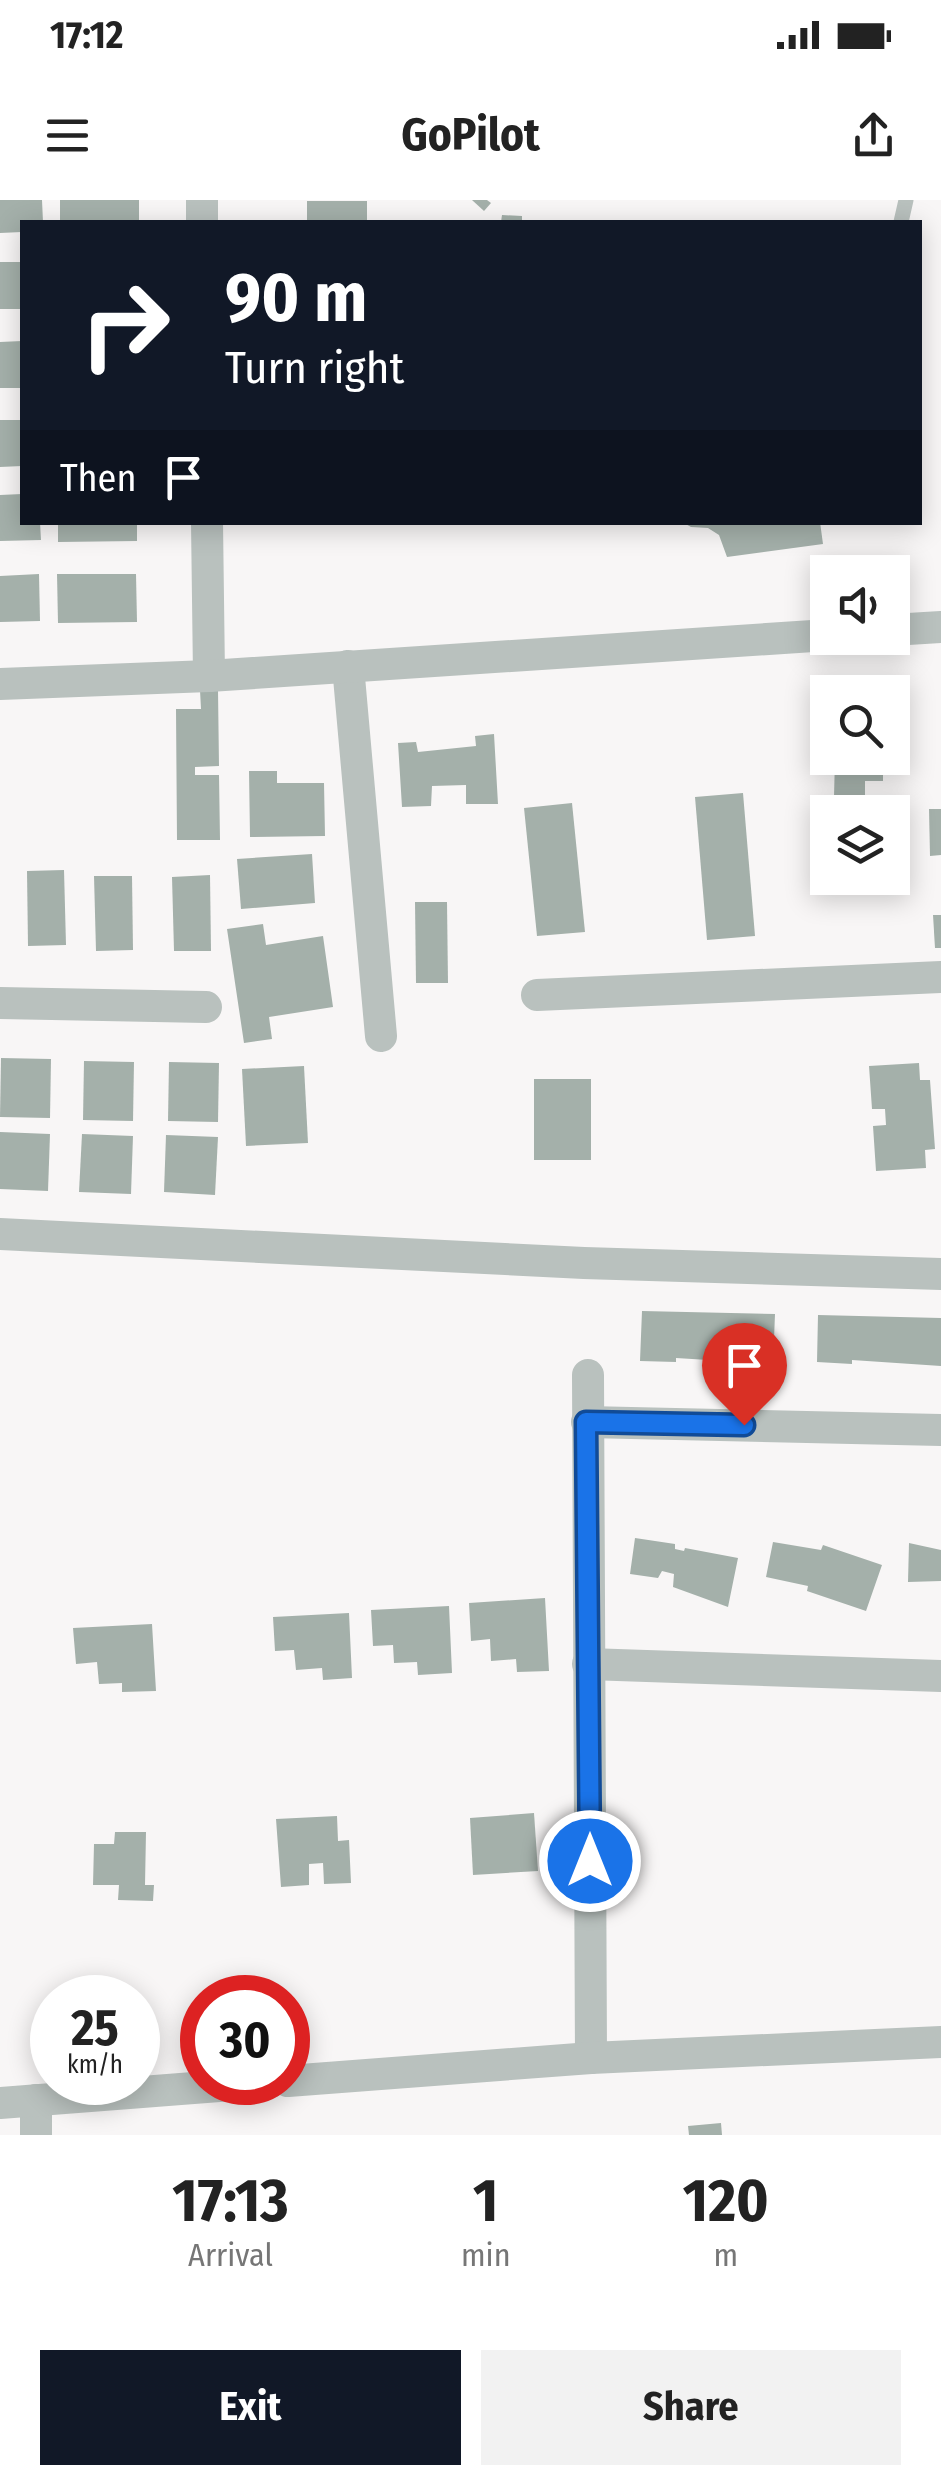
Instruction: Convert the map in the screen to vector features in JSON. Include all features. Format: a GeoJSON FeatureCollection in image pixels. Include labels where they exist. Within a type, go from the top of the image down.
{"type":"FeatureCollection","features":[{"type":"Feature","properties":{"kind":"street"},"geometry":{"type":"LineString","coordinates":[[207,525],[209,676]]}},
{"type":"Feature","properties":{"kind":"street"},"geometry":{"type":"LineString","coordinates":[[910,629],[941,627]]}},
{"type":"Feature","properties":{"kind":"street"},"geometry":{"type":"LineString","coordinates":[[0,684],[209,676],[810,635]]}},
{"type":"Feature","properties":{"kind":"street"},"geometry":{"type":"LineString","coordinates":[[348,666],[381,1036]]}},
{"type":"Feature","properties":{"kind":"street"},"geometry":{"type":"LineString","coordinates":[[538,995],[941,977]]}},
{"type":"Feature","properties":{"kind":"street"},"geometry":{"type":"LineString","coordinates":[[0,1003],[206,1007]]}},
{"type":"Feature","properties":{"kind":"street"},"geometry":{"type":"LineString","coordinates":[[0,1234],[584,1262],[941,1274]]}},
{"type":"Feature","properties":{"kind":"street"},"geometry":{"type":"LineString","coordinates":[[588,1375],[591,2058]]}},
{"type":"Feature","properties":{"kind":"street"},"geometry":{"type":"LineString","coordinates":[[586,1422],[941,1430]]}},
{"type":"Feature","properties":{"kind":"street"},"geometry":{"type":"LineString","coordinates":[[588,1664],[941,1676]]}},
{"type":"Feature","properties":{"kind":"street"},"geometry":{"type":"LineString","coordinates":[[310,2079],[591,2058],[941,2042]]}},
{"type":"Feature","properties":{"kind":"street"},"geometry":{"type":"LineString","coordinates":[[0,2103],[30,2100]]}},
{"type":"Feature","properties":{"kind":"street"},"geometry":{"type":"LineString","coordinates":[[36,2105],[36,2135]]}},
{"type":"Feature","properties":{"kind":"building"},"geometry":{"type":"Polygon","coordinates":[[[0,200],[42,200],[43,220],[20,220],[20,232],[0,233],[0,200]]]}},
{"type":"Feature","properties":{"kind":"building"},"geometry":{"type":"Polygon","coordinates":[[[60,200],[139,200],[139,220],[60,220],[60,200]]]}},
{"type":"Feature","properties":{"kind":"building"},"geometry":{"type":"Polygon","coordinates":[[[472,200],[487,200],[491,203],[484,211],[472,200]]]}},
{"type":"Feature","properties":{"kind":"building"},"geometry":{"type":"Polygon","coordinates":[[[307,201],[367,201],[367,220],[307,220],[307,201]]]}},
{"type":"Feature","properties":{"kind":"building"},"geometry":{"type":"Polygon","coordinates":[[[502,215],[522,216],[522,220],[501,220],[502,215]]]}},
{"type":"Feature","properties":{"kind":"building"},"geometry":{"type":"Polygon","coordinates":[[[0,262],[20,262],[20,309],[0,309],[0,262]]]}},
{"type":"Feature","properties":{"kind":"building"},"geometry":{"type":"Polygon","coordinates":[[[20,341],[20,388],[0,388],[0,342],[20,341]]]}},
{"type":"Feature","properties":{"kind":"building"},"geometry":{"type":"Polygon","coordinates":[[[0,420],[20,420],[20,466],[0,467],[0,420]]]}},
{"type":"Feature","properties":{"kind":"building"},"geometry":{"type":"Polygon","coordinates":[[[20,494],[20,525],[40,525],[41,540],[0,541],[0,495],[20,494]]]}},
{"type":"Feature","properties":{"kind":"building"},"geometry":{"type":"Polygon","coordinates":[[[58,525],[137,525],[137,541],[58,542],[58,525]]]}},
{"type":"Feature","properties":{"kind":"building"},"geometry":{"type":"Polygon","coordinates":[[[687,525],[820,525],[823,544],[727,557],[719,535],[708,528],[687,525]]]}},
{"type":"Feature","properties":{"kind":"building"},"geometry":{"type":"Polygon","coordinates":[[[39,574],[40,621],[0,622],[0,576],[39,574]]]}},
{"type":"Feature","properties":{"kind":"building"},"geometry":{"type":"Polygon","coordinates":[[[57,574],[136,574],[137,622],[58,623],[57,574]]]}},
{"type":"Feature","properties":{"kind":"building"},"geometry":{"type":"Polygon","coordinates":[[[200,690],[218,690],[219,766],[195,767],[195,775],[219,775],[220,840],[177,840],[176,709],[201,709],[200,690]]]}},
{"type":"Feature","properties":{"kind":"building"},"geometry":{"type":"Polygon","coordinates":[[[494,734],[498,804],[466,804],[466,785],[432,786],[431,806],[402,807],[398,743],[416,742],[418,752],[476,746],[475,736],[494,734]]]}},
{"type":"Feature","properties":{"kind":"building"},"geometry":{"type":"Polygon","coordinates":[[[249,771],[277,771],[277,783],[324,783],[325,836],[250,837],[249,771]]]}},
{"type":"Feature","properties":{"kind":"building"},"geometry":{"type":"Polygon","coordinates":[[[835,775],[883,775],[883,781],[865,781],[865,795],[834,795],[835,775]]]}},
{"type":"Feature","properties":{"kind":"building"},"geometry":{"type":"Polygon","coordinates":[[[743,793],[755,936],[707,940],[695,797],[743,793]]]}},
{"type":"Feature","properties":{"kind":"building"},"geometry":{"type":"Polygon","coordinates":[[[572,803],[585,932],[537,936],[524,808],[572,803]]]}},
{"type":"Feature","properties":{"kind":"building"},"geometry":{"type":"Polygon","coordinates":[[[929,809],[941,809],[941,855],[930,856],[929,809]]]}},
{"type":"Feature","properties":{"kind":"building"},"geometry":{"type":"Polygon","coordinates":[[[312,854],[315,903],[241,909],[237,859],[312,854]]]}},
{"type":"Feature","properties":{"kind":"building"},"geometry":{"type":"Polygon","coordinates":[[[64,870],[66,945],[28,946],[27,871],[64,870]]]}},
{"type":"Feature","properties":{"kind":"building"},"geometry":{"type":"Polygon","coordinates":[[[210,875],[211,951],[174,951],[172,877],[210,875]]]}},
{"type":"Feature","properties":{"kind":"building"},"geometry":{"type":"Polygon","coordinates":[[[94,876],[132,876],[133,950],[96,951],[94,876]]]}},
{"type":"Feature","properties":{"kind":"building"},"geometry":{"type":"Polygon","coordinates":[[[415,902],[447,902],[448,983],[416,983],[415,902]]]}},
{"type":"Feature","properties":{"kind":"building"},"geometry":{"type":"Polygon","coordinates":[[[933,915],[941,915],[941,948],[935,948],[933,915]]]}},
{"type":"Feature","properties":{"kind":"building"},"geometry":{"type":"Polygon","coordinates":[[[263,924],[266,945],[323,936],[333,1007],[269,1017],[272,1039],[244,1043],[227,929],[263,924]]]}},
{"type":"Feature","properties":{"kind":"building"},"geometry":{"type":"Polygon","coordinates":[[[1,1058],[51,1059],[50,1118],[0,1117],[1,1058]]]}},
{"type":"Feature","properties":{"kind":"building"},"geometry":{"type":"Polygon","coordinates":[[[84,1061],[134,1062],[133,1121],[83,1120],[84,1061]]]}},
{"type":"Feature","properties":{"kind":"building"},"geometry":{"type":"Polygon","coordinates":[[[169,1062],[219,1063],[218,1122],[168,1121],[169,1062]]]}},
{"type":"Feature","properties":{"kind":"building"},"geometry":{"type":"Polygon","coordinates":[[[919,1063],[920,1080],[930,1080],[935,1149],[925,1150],[926,1168],[876,1171],[873,1126],[886,1125],[885,1109],[872,1109],[869,1066],[919,1063]]]}},
{"type":"Feature","properties":{"kind":"building"},"geometry":{"type":"Polygon","coordinates":[[[304,1066],[308,1143],[246,1146],[242,1069],[304,1066]]]}},
{"type":"Feature","properties":{"kind":"building"},"geometry":{"type":"Polygon","coordinates":[[[534,1079],[591,1079],[591,1160],[534,1160],[534,1079]]]}},
{"type":"Feature","properties":{"kind":"building"},"geometry":{"type":"Polygon","coordinates":[[[0,1132],[50,1134],[48,1191],[0,1189],[0,1132]]]}},
{"type":"Feature","properties":{"kind":"building"},"geometry":{"type":"Polygon","coordinates":[[[82,1134],[133,1136],[131,1194],[79,1192],[82,1134]]]}},
{"type":"Feature","properties":{"kind":"building"},"geometry":{"type":"Polygon","coordinates":[[[166,1135],[218,1137],[215,1195],[164,1192],[166,1135]]]}},
{"type":"Feature","properties":{"kind":"building"},"geometry":{"type":"Polygon","coordinates":[[[642,1311],[775,1314],[773,1364],[676,1358],[676,1362],[640,1361],[642,1311]]]}},
{"type":"Feature","properties":{"kind":"building"},"geometry":{"type":"Polygon","coordinates":[[[818,1315],[941,1318],[941,1366],[852,1360],[852,1364],[817,1362],[818,1315]]]}},
{"type":"Feature","properties":{"kind":"building"},"geometry":{"type":"Polygon","coordinates":[[[635,1538],[675,1544],[675,1549],[684,1551],[685,1548],[738,1558],[728,1607],[673,1587],[674,1574],[662,1571],[658,1578],[630,1574],[635,1538]]]}},
{"type":"Feature","properties":{"kind":"building"},"geometry":{"type":"Polygon","coordinates":[[[773,1542],[821,1550],[823,1545],[882,1565],[866,1611],[807,1591],[808,1586],[766,1577],[773,1542]]]}},
{"type":"Feature","properties":{"kind":"building"},"geometry":{"type":"Polygon","coordinates":[[[909,1543],[941,1550],[941,1581],[908,1582],[909,1543]]]}},
{"type":"Feature","properties":{"kind":"building"},"geometry":{"type":"Polygon","coordinates":[[[545,1598],[549,1671],[517,1672],[516,1659],[491,1661],[490,1639],[471,1641],[469,1603],[545,1598]]]}},
{"type":"Feature","properties":{"kind":"building"},"geometry":{"type":"Polygon","coordinates":[[[449,1606],[452,1673],[418,1675],[417,1662],[394,1663],[393,1645],[373,1646],[371,1610],[449,1606]]]}},
{"type":"Feature","properties":{"kind":"building"},"geometry":{"type":"Polygon","coordinates":[[[349,1613],[352,1678],[323,1680],[322,1668],[296,1670],[294,1650],[275,1651],[273,1617],[349,1613]]]}},
{"type":"Feature","properties":{"kind":"building"},"geometry":{"type":"Polygon","coordinates":[[[152,1624],[156,1691],[122,1692],[122,1683],[99,1684],[97,1662],[76,1664],[73,1628],[152,1624]]]}},
{"type":"Feature","properties":{"kind":"building"},"geometry":{"type":"Polygon","coordinates":[[[534,1813],[538,1871],[473,1875],[470,1818],[534,1813]]]}},
{"type":"Feature","properties":{"kind":"building"},"geometry":{"type":"Polygon","coordinates":[[[337,1816],[338,1841],[349,1840],[351,1883],[324,1884],[323,1863],[309,1864],[309,1885],[281,1887],[276,1819],[337,1816]]]}},
{"type":"Feature","properties":{"kind":"building"},"geometry":{"type":"Polygon","coordinates":[[[115,1832],[146,1832],[145,1885],[154,1885],[153,1901],[118,1900],[119,1885],[93,1885],[94,1844],[114,1844],[115,1832]]]}},
{"type":"Feature","properties":{"kind":"building"},"geometry":{"type":"Polygon","coordinates":[[[721,2123],[722,2135],[689,2135],[688,2126],[721,2123]]]}},
{"type":"Feature","properties":{"kind":"route"},"geometry":{"type":"LineString","coordinates":[[590,1861],[586,1422],[744,1425]]}}]}
